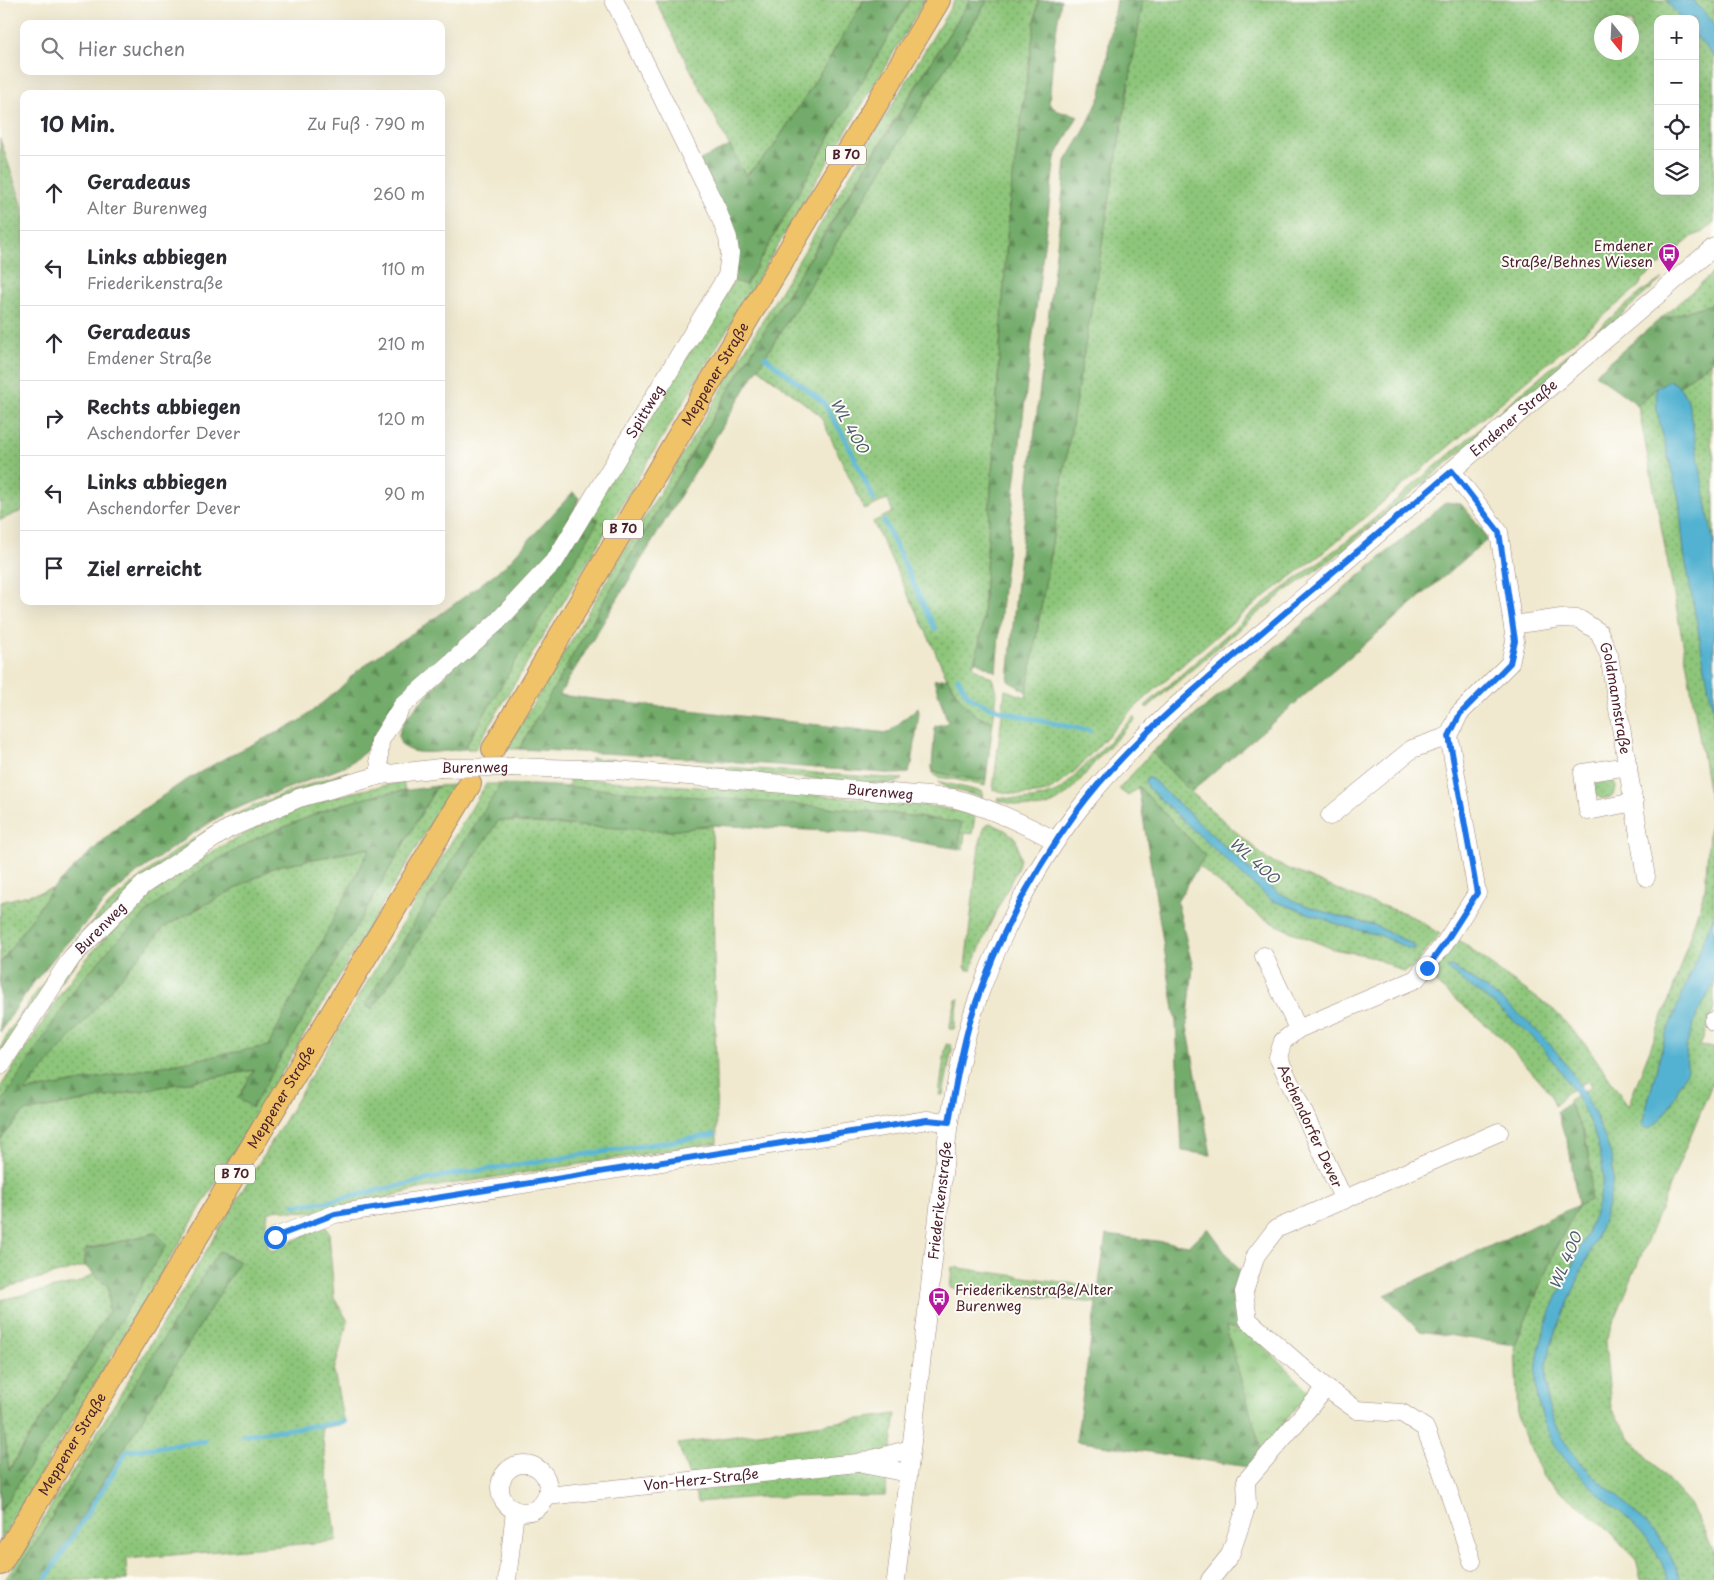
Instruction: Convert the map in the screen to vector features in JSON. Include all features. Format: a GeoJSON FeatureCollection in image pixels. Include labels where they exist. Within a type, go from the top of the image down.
{"type":"FeatureCollection","features":[{"type":"Feature","properties":{"kind":"main road","name":"Meppener Straße"},"geometry":{"type":"LineString","coordinates":[[493,749],[752,310],[939,0]]}},
{"type":"Feature","properties":{"kind":"main road","name":"Meppener Straße"},"geometry":{"type":"LineString","coordinates":[[0,1564],[470,784]]}},
{"type":"Feature","properties":{"kind":"street","name":"Spittweg"},"geometry":{"type":"LineString","coordinates":[[381,775],[379,759],[380,741],[402,706],[497,622],[556,559],[726,276],[730,253],[728,238],[717,209],[614,0]]}},
{"type":"Feature","properties":{"kind":"street","name":"Emdener Straße"},"geometry":{"type":"LineString","coordinates":[[1056,841],[1079,809],[1119,761],[1176,706],[1714,247]]}},
{"type":"Feature","properties":{"kind":"street"},"geometry":{"type":"LineString","coordinates":[[1330,816],[1412,749],[1449,736],[1460,714],[1510,663],[1515,641],[1499,532],[1452,471]]}},
{"type":"Feature","properties":{"kind":"street","name":"Goldmannstraße"},"geometry":{"type":"LineString","coordinates":[[1513,625],[1561,618],[1579,619],[1599,632],[1609,655],[1646,877]]}},
{"type":"Feature","properties":{"kind":"street","name":"Aschendorfer Dever"},"geometry":{"type":"LineString","coordinates":[[1344,1200],[1278,1057],[1283,1041],[1298,1030],[1416,979],[1427,968],[1445,943],[1477,893],[1449,736]]}},
{"type":"Feature","properties":{"kind":"street","name":"Goldmannstraße"},"geometry":{"type":"LineString","coordinates":[[1628,766],[1583,773],[1588,811],[1634,802]]}},
{"type":"Feature","properties":{"kind":"street","name":"Burenweg"},"geometry":{"type":"LineString","coordinates":[[0,1066],[72,957],[143,885],[228,829],[299,798],[381,775],[440,768],[513,767],[615,770],[953,798],[984,807],[1016,820],[1056,841]]}},
{"type":"Feature","properties":{"kind":"street","name":"Friederikenstraße"},"geometry":{"type":"LineString","coordinates":[[896,1580],[949,1122],[958,1070],[971,1020],[990,965],[1013,914],[1056,841]]}},
{"type":"Feature","properties":{"kind":"street"},"geometry":{"type":"LineString","coordinates":[[1264,956],[1298,1030]]}},
{"type":"Feature","properties":{"kind":"street"},"geometry":{"type":"LineString","coordinates":[[275,1237],[335,1214],[927,1120],[949,1122]]}},
{"type":"Feature","properties":{"kind":"street","name":"Aschendorfer Dever"},"geometry":{"type":"LineString","coordinates":[[1472,1561],[1425,1428],[1402,1413],[1357,1410],[1326,1388],[1248,1320],[1244,1292],[1256,1255],[1276,1229],[1499,1132]]}},
{"type":"Feature","properties":{"kind":"street"},"geometry":{"type":"LineString","coordinates":[[1210,1580],[1230,1555],[1247,1505],[1246,1481],[1326,1388]]}},
{"type":"Feature","properties":{"kind":"street"},"geometry":{"type":"LineString","coordinates":[[857,1463],[911,1449]]}},
{"type":"Feature","properties":{"kind":"street"},"geometry":{"type":"LineString","coordinates":[[857,1463],[908,1472]]}},
{"type":"Feature","properties":{"kind":"street","name":"Von-Herz-Straße"},"geometry":{"type":"LineString","coordinates":[[547,1496],[857,1463]]}},
{"type":"Feature","properties":{"kind":"street"},"geometry":{"type":"LineString","coordinates":[[530,1465],[543,1473],[548,1488],[547,1496],[538,1508],[531,1512],[515,1511],[503,1501],[500,1493],[502,1478],[514,1466],[530,1465]]}},
{"type":"Feature","properties":{"kind":"street"},"geometry":{"type":"LineString","coordinates":[[507,1580],[515,1511]]}},
{"type":"Feature","properties":{"kind":"green space"},"geometry":{"type":"Polygon","coordinates":[[[655,0],[864,0],[772,149],[745,176],[655,0]]]}},
{"type":"Feature","properties":{"kind":"green space"},"geometry":{"type":"Polygon","coordinates":[[[864,0],[910,0],[746,285],[734,281],[700,160],[730,146],[746,176],[772,149],[864,0]]]}},
{"type":"Feature","properties":{"kind":"green space"},"geometry":{"type":"Polygon","coordinates":[[[910,0],[925,0],[477,746],[475,749],[464,749],[598,520],[589,514],[734,281],[746,285],[910,0]]]}},
{"type":"Feature","properties":{"kind":"green space"},"geometry":{"type":"Polygon","coordinates":[[[955,0],[970,0],[740,372],[628,560],[519,749],[506,749],[955,0]]]}},
{"type":"Feature","properties":{"kind":"green space"},"geometry":{"type":"Polygon","coordinates":[[[970,0],[988,0],[758,368],[559,695],[888,733],[918,707],[919,713],[912,764],[908,773],[897,774],[657,756],[519,749],[606,597],[770,322],[970,0]]]}},
{"type":"Feature","properties":{"kind":"green space"},"geometry":{"type":"Polygon","coordinates":[[[988,0],[1038,0],[1009,206],[982,630],[973,667],[992,678],[997,694],[993,722],[977,716],[961,700],[947,678],[873,522],[893,512],[887,499],[865,510],[820,415],[758,368],[988,0]]]}},
{"type":"Feature","properties":{"kind":"green space"},"geometry":{"type":"Polygon","coordinates":[[[1038,0],[1061,0],[1054,45],[1049,103],[1060,112],[1078,116],[1055,158],[1003,589],[996,672],[975,661],[982,630],[1009,206],[1038,0]]]}},
{"type":"Feature","properties":{"kind":"green space"},"geometry":{"type":"Polygon","coordinates":[[[1116,0],[1143,0],[1027,692],[1008,681],[1017,581],[1066,161],[1084,131],[1101,95],[1116,0]]]}},
{"type":"Feature","properties":{"kind":"green space"},"geometry":{"type":"Polygon","coordinates":[[[1143,0],[1714,0],[1714,223],[1704,232],[1693,236],[1642,280],[1639,286],[1319,556],[1252,606],[1188,660],[1129,713],[1075,771],[1047,792],[1020,795],[993,790],[1005,690],[1026,697],[1143,0]]]}},
{"type":"Feature","properties":{"kind":"green space"},"geometry":{"type":"Polygon","coordinates":[[[0,139],[20,198],[20,512],[0,520],[0,139]]]}},
{"type":"Feature","properties":{"kind":"green space"},"geometry":{"type":"Polygon","coordinates":[[[1714,272],[1714,303],[1658,321],[1714,272]]]}},
{"type":"Feature","properties":{"kind":"green space"},"geometry":{"type":"Polygon","coordinates":[[[1662,279],[1499,421],[1494,416],[1644,290],[1662,279]]]}},
{"type":"Feature","properties":{"kind":"green space"},"geometry":{"type":"Polygon","coordinates":[[[1714,303],[1714,359],[1679,386],[1669,380],[1656,388],[1638,405],[1595,374],[1659,320],[1714,303]]]}},
{"type":"Feature","properties":{"kind":"green space"},"geometry":{"type":"Polygon","coordinates":[[[1711,362],[1711,443],[1714,458],[1714,1009],[1700,1046],[1714,1048],[1714,1079],[1605,1343],[1611,1408],[1631,1439],[1690,1504],[1714,1551],[1714,1580],[1641,1580],[1636,1560],[1606,1527],[1543,1477],[1518,1421],[1515,1345],[1556,1248],[1578,1205],[1590,1200],[1585,1136],[1569,1100],[1591,1087],[1588,1081],[1566,1093],[1555,1106],[1551,1094],[1501,1037],[1428,977],[1458,939],[1504,975],[1554,1010],[1587,1046],[1628,1106],[1671,995],[1705,889],[1711,806],[1684,648],[1638,405],[1656,388],[1669,380],[1679,386],[1711,362]]]}},
{"type":"Feature","properties":{"kind":"green space"},"geometry":{"type":"Polygon","coordinates":[[[1484,425],[1488,429],[1332,559],[1258,613],[1147,708],[1145,706],[1255,610],[1356,534],[1484,425]]]}},
{"type":"Feature","properties":{"kind":"green space"},"geometry":{"type":"Polygon","coordinates":[[[573,492],[579,498],[571,519],[532,576],[376,732],[366,751],[344,767],[225,813],[137,873],[111,895],[57,954],[30,987],[0,1032],[0,964],[52,889],[80,862],[120,825],[183,782],[227,757],[300,721],[338,690],[356,672],[387,649],[424,626],[506,565],[573,492]]]}},
{"type":"Feature","properties":{"kind":"green space"},"geometry":{"type":"Polygon","coordinates":[[[1446,502],[1461,504],[1482,529],[1487,540],[1191,792],[1152,752],[1446,502]]]}},
{"type":"Feature","properties":{"kind":"green space"},"geometry":{"type":"Polygon","coordinates":[[[589,514],[599,520],[464,749],[437,752],[408,750],[402,745],[399,738],[405,719],[589,514]]]}},
{"type":"Feature","properties":{"kind":"green space"},"geometry":{"type":"Polygon","coordinates":[[[947,678],[961,700],[977,716],[993,722],[986,779],[978,780],[934,772],[932,767],[935,726],[948,723],[934,680],[947,678]]]}},
{"type":"Feature","properties":{"kind":"green space"},"geometry":{"type":"Polygon","coordinates":[[[1134,716],[1135,720],[1100,756],[1075,786],[1052,804],[1037,808],[997,800],[998,797],[1016,799],[1038,798],[1062,789],[1134,716]]]}},
{"type":"Feature","properties":{"kind":"green space"},"geometry":{"type":"Polygon","coordinates":[[[1152,752],[1191,792],[1268,860],[1360,899],[1408,914],[1440,934],[1414,966],[1404,972],[1370,956],[1333,949],[1261,917],[1198,866],[1205,855],[1139,787],[1128,796],[1119,789],[1152,752]]]}},
{"type":"Feature","properties":{"kind":"green space"},"geometry":{"type":"Polygon","coordinates":[[[591,758],[903,779],[896,783],[884,784],[591,762],[591,758]]]}},
{"type":"Feature","properties":{"kind":"green space"},"geometry":{"type":"Polygon","coordinates":[[[932,767],[934,772],[978,780],[986,779],[985,786],[937,777],[933,773],[932,767]]]}},
{"type":"Feature","properties":{"kind":"green space"},"geometry":{"type":"Polygon","coordinates":[[[349,771],[341,777],[152,872],[0,1054],[4,1040],[14,1023],[70,947],[104,910],[142,876],[182,846],[240,812],[286,793],[349,771]]]}},
{"type":"Feature","properties":{"kind":"green space"},"geometry":{"type":"Polygon","coordinates":[[[1601,777],[1609,777],[1616,784],[1616,792],[1609,799],[1601,799],[1594,792],[1594,784],[1601,777]]]}},
{"type":"Feature","properties":{"kind":"green space"},"geometry":{"type":"Polygon","coordinates":[[[569,778],[854,798],[925,805],[964,812],[975,817],[972,834],[965,833],[963,850],[959,849],[961,823],[880,812],[569,787],[569,778]]]}},
{"type":"Feature","properties":{"kind":"green space"},"geometry":{"type":"Polygon","coordinates":[[[403,782],[405,790],[336,806],[257,838],[200,870],[154,906],[114,944],[77,986],[0,1105],[0,1088],[66,985],[92,952],[145,900],[206,856],[238,837],[271,821],[328,799],[403,782]]]}},
{"type":"Feature","properties":{"kind":"green space"},"geometry":{"type":"Polygon","coordinates":[[[938,782],[983,792],[982,797],[946,788],[938,782]]]}},
{"type":"Feature","properties":{"kind":"green space"},"geometry":{"type":"Polygon","coordinates":[[[486,784],[501,784],[439,881],[366,1005],[372,1009],[499,820],[671,831],[712,825],[717,1143],[419,1189],[324,1212],[279,1209],[268,1213],[266,1224],[268,1247],[273,1251],[325,1225],[329,1233],[334,1298],[348,1321],[334,1371],[344,1424],[321,1428],[337,1541],[126,1559],[127,1580],[43,1580],[239,1262],[220,1251],[97,1443],[39,1538],[10,1580],[5,1580],[109,1413],[486,784]]]}},
{"type":"Feature","properties":{"kind":"green space"},"geometry":{"type":"Polygon","coordinates":[[[501,784],[594,788],[858,810],[927,818],[961,823],[959,849],[865,833],[712,825],[671,831],[499,820],[372,1009],[365,1005],[439,881],[501,784]]]}},
{"type":"Feature","properties":{"kind":"green space"},"geometry":{"type":"Polygon","coordinates":[[[454,785],[0,1542],[0,1512],[72,1400],[156,1233],[86,1249],[85,1266],[0,1289],[0,1140],[24,1112],[255,1070],[252,1107],[437,786],[454,785]]]}},
{"type":"Feature","properties":{"kind":"green space"},"geometry":{"type":"Polygon","coordinates":[[[437,786],[252,1108],[238,1098],[254,1070],[24,1112],[0,1140],[0,1105],[77,986],[114,944],[154,906],[200,870],[257,838],[336,806],[381,794],[437,786]],[[370,848],[277,866],[164,927],[24,1092],[268,1046],[370,848]]]}},
{"type":"Feature","properties":{"kind":"green space"},"geometry":{"type":"Polygon","coordinates":[[[1138,786],[1205,855],[1177,902],[1193,968],[1187,1026],[1211,1155],[1182,1151],[1176,1022],[1138,786]]]}},
{"type":"Feature","properties":{"kind":"green space"},"geometry":{"type":"Polygon","coordinates":[[[990,823],[1005,830],[1016,839],[1020,858],[1018,867],[990,924],[971,970],[967,970],[965,967],[979,846],[985,825],[990,823]]]}},
{"type":"Feature","properties":{"kind":"green space"},"geometry":{"type":"Polygon","coordinates":[[[371,848],[268,1046],[23,1092],[164,927],[277,866],[371,848]]]}},
{"type":"Feature","properties":{"kind":"green space"},"geometry":{"type":"Polygon","coordinates":[[[52,889],[0,964],[0,902],[52,889]]]}},
{"type":"Feature","properties":{"kind":"green space"},"geometry":{"type":"Polygon","coordinates":[[[959,999],[954,1029],[949,1029],[956,1000],[959,999]]]}},
{"type":"Feature","properties":{"kind":"green space"},"geometry":{"type":"Polygon","coordinates":[[[946,1044],[951,1045],[952,1049],[943,1095],[939,1095],[946,1044]]]}},
{"type":"Feature","properties":{"kind":"green space"},"geometry":{"type":"Polygon","coordinates":[[[1569,1103],[1585,1136],[1591,1170],[1590,1200],[1578,1206],[1556,1248],[1515,1345],[1420,1331],[1385,1295],[1578,1205],[1569,1148],[1557,1112],[1569,1103]]]}},
{"type":"Feature","properties":{"kind":"green space"},"geometry":{"type":"Polygon","coordinates":[[[1208,1228],[1241,1273],[1232,1291],[1233,1308],[1241,1325],[1250,1332],[1226,1327],[1261,1449],[1248,1467],[1076,1441],[1106,1235],[1190,1245],[1208,1228]]]}},
{"type":"Feature","properties":{"kind":"green space"},"geometry":{"type":"Polygon","coordinates":[[[156,1233],[167,1244],[72,1400],[0,1512],[0,1397],[9,1470],[109,1311],[109,1287],[85,1266],[85,1250],[156,1233]]]}},
{"type":"Feature","properties":{"kind":"green space"},"geometry":{"type":"Polygon","coordinates":[[[219,1251],[239,1262],[43,1580],[10,1580],[39,1538],[219,1251]]]}},
{"type":"Feature","properties":{"kind":"green space"},"geometry":{"type":"Polygon","coordinates":[[[952,1267],[1098,1287],[1096,1303],[950,1288],[952,1267]]]}},
{"type":"Feature","properties":{"kind":"green space"},"geometry":{"type":"Polygon","coordinates":[[[94,1274],[109,1287],[109,1311],[8,1471],[0,1397],[0,1300],[77,1283],[94,1274]]]}},
{"type":"Feature","properties":{"kind":"green space"},"geometry":{"type":"Polygon","coordinates":[[[1226,1327],[1250,1332],[1310,1392],[1261,1449],[1226,1327]]]}},
{"type":"Feature","properties":{"kind":"green space"},"geometry":{"type":"Polygon","coordinates":[[[896,1414],[885,1496],[758,1497],[698,1502],[678,1444],[896,1414]]]}},
{"type":"Feature","properties":{"kind":"water"},"geometry":{"type":"Polygon","coordinates":[[[1666,0],[1693,0],[1714,23],[1714,57],[1699,40],[1699,15],[1678,15],[1666,0]]]}},
{"type":"Feature","properties":{"kind":"water"},"geometry":{"type":"Polygon","coordinates":[[[1669,380],[1679,386],[1688,401],[1714,546],[1714,717],[1684,553],[1679,499],[1657,412],[1656,388],[1669,380]]]}},
{"type":"Feature","properties":{"kind":"water"},"geometry":{"type":"Polygon","coordinates":[[[1147,778],[1152,779],[1261,880],[1281,894],[1302,904],[1334,915],[1374,925],[1414,945],[1415,949],[1409,949],[1382,936],[1343,926],[1271,900],[1147,787],[1145,781],[1147,778]]]}},
{"type":"Feature","properties":{"kind":"water"},"geometry":{"type":"Polygon","coordinates":[[[1714,915],[1714,984],[1697,1014],[1686,1047],[1687,1069],[1669,1109],[1655,1125],[1647,1129],[1642,1124],[1665,1037],[1714,915]]]}},
{"type":"Feature","properties":{"kind":"water"},"geometry":{"type":"Polygon","coordinates":[[[1452,967],[1499,998],[1520,1015],[1557,1053],[1587,1098],[1608,1147],[1613,1171],[1609,1199],[1600,1228],[1561,1318],[1548,1356],[1546,1387],[1548,1405],[1567,1445],[1583,1465],[1639,1516],[1656,1535],[1670,1556],[1680,1580],[1669,1580],[1656,1552],[1642,1533],[1587,1483],[1565,1460],[1549,1433],[1538,1400],[1536,1369],[1542,1338],[1552,1308],[1592,1222],[1600,1197],[1602,1166],[1591,1124],[1568,1082],[1541,1047],[1510,1017],[1447,968],[1452,967]]]}},
{"type":"Feature","properties":{"kind":"waterway","name":"WL 400"},"geometry":{"type":"LineString","coordinates":[[765,357],[823,402],[845,438],[874,500]]}},
{"type":"Feature","properties":{"kind":"waterway","name":"WL 400"},"geometry":{"type":"LineString","coordinates":[[884,521],[935,629]]}},
{"type":"Feature","properties":{"kind":"waterway"},"geometry":{"type":"LineString","coordinates":[[958,678],[968,695],[990,707],[1025,717],[1090,731]]}},
{"type":"Feature","properties":{"kind":"waterway"},"geometry":{"type":"LineString","coordinates":[[294,1205],[325,1202],[449,1175],[714,1135]]}},
{"type":"Feature","properties":{"kind":"waterway"},"geometry":{"type":"LineString","coordinates":[[242,1435],[344,1422]]}},
{"type":"Feature","properties":{"kind":"waterway"},"geometry":{"type":"LineString","coordinates":[[45,1580],[127,1451],[205,1441]]}},
{"type":"Feature","properties":{"kind":"place","name":"Emdener Straße/Behnes Wiesen"},"geometry":{"type":"Point","coordinates":[1669,273]}},
{"type":"Feature","properties":{"kind":"place","name":"Friederikenstraße/Alter Burenweg"},"geometry":{"type":"Point","coordinates":[939,1317]}},
{"type":"Feature","properties":{"kind":"route"},"geometry":{"type":"LineString","coordinates":[[275,1237],[335,1214],[927,1120],[949,1122],[958,1070],[971,1020],[990,965],[1013,914],[1056,841],[1079,809],[1119,761],[1176,706],[1452,471],[1499,532],[1515,641],[1510,663],[1460,714],[1449,736],[1477,893],[1427,968]]}}]}
